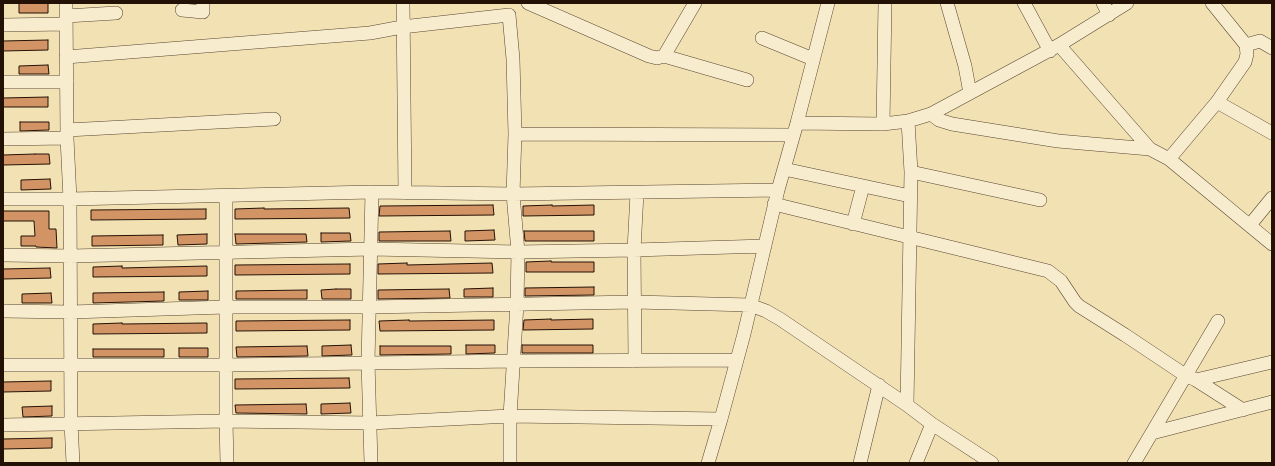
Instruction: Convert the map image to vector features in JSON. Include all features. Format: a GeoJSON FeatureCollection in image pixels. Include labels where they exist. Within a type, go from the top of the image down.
{"type":"FeatureCollection","features":[{"type":"Feature","properties":{"kind":"street"},"geometry":{"type":"LineString","coordinates":[[182,10],[203,12],[203,3]]}},
{"type":"Feature","properties":{"kind":"street"},"geometry":{"type":"LineString","coordinates":[[403,3],[402,27],[405,193]]}},
{"type":"Feature","properties":{"kind":"street"},"geometry":{"type":"LineString","coordinates":[[528,3],[649,56],[656,58],[664,56],[748,80]]}},
{"type":"Feature","properties":{"kind":"street"},"geometry":{"type":"LineString","coordinates":[[708,463],[737,360],[774,204],[828,3]]}},
{"type":"Feature","properties":{"kind":"street"},"geometry":{"type":"LineString","coordinates":[[883,124],[885,3]]}},
{"type":"Feature","properties":{"kind":"street"},"geometry":{"type":"LineString","coordinates":[[947,3],[965,66],[970,93]]}},
{"type":"Feature","properties":{"kind":"street"},"geometry":{"type":"LineString","coordinates":[[1024,3],[1054,48],[1150,149],[1169,159],[1272,244]]}},
{"type":"Feature","properties":{"kind":"street"},"geometry":{"type":"LineString","coordinates":[[515,134],[795,129],[883,124],[908,121],[931,114],[1054,48],[1106,9],[1127,3]]}},
{"type":"Feature","properties":{"kind":"street"},"geometry":{"type":"LineString","coordinates":[[1169,159],[1217,102],[1245,62],[1247,54],[1246,45],[1212,3]]}},
{"type":"Feature","properties":{"kind":"street"},"geometry":{"type":"LineString","coordinates":[[664,56],[693,4]]}},
{"type":"Feature","properties":{"kind":"street"},"geometry":{"type":"LineString","coordinates":[[66,57],[370,33],[509,9],[513,59],[515,134],[513,194],[518,252],[517,304],[510,416],[510,463]]}},
{"type":"Feature","properties":{"kind":"street"},"geometry":{"type":"LineString","coordinates":[[3,25],[66,14],[116,13]]}},
{"type":"Feature","properties":{"kind":"street"},"geometry":{"type":"LineString","coordinates":[[66,14],[73,463]]}},
{"type":"Feature","properties":{"kind":"street"},"geometry":{"type":"LineString","coordinates":[[762,38],[813,59]]}},
{"type":"Feature","properties":{"kind":"street"},"geometry":{"type":"LineString","coordinates":[[1246,45],[1260,41],[1272,48]]}},
{"type":"Feature","properties":{"kind":"street"},"geometry":{"type":"LineString","coordinates":[[3,82],[67,82]]}},
{"type":"Feature","properties":{"kind":"street"},"geometry":{"type":"LineString","coordinates":[[1217,102],[1272,133]]}},
{"type":"Feature","properties":{"kind":"street"},"geometry":{"type":"LineString","coordinates":[[931,114],[939,120],[952,124],[1043,139],[1150,149]]}},
{"type":"Feature","properties":{"kind":"street"},"geometry":{"type":"LineString","coordinates":[[3,139],[274,119]]}},
{"type":"Feature","properties":{"kind":"street"},"geometry":{"type":"LineString","coordinates":[[908,121],[911,172],[908,405]]}},
{"type":"Feature","properties":{"kind":"street"},"geometry":{"type":"LineString","coordinates":[[784,169],[910,196]]}},
{"type":"Feature","properties":{"kind":"street"},"geometry":{"type":"LineString","coordinates":[[911,172],[1040,200]]}},
{"type":"Feature","properties":{"kind":"street"},"geometry":{"type":"LineString","coordinates":[[853,224],[863,186]]}},
{"type":"Feature","properties":{"kind":"street"},"geometry":{"type":"LineString","coordinates":[[3,199],[70,199],[372,192],[513,194],[778,190]]}},
{"type":"Feature","properties":{"kind":"street"},"geometry":{"type":"LineString","coordinates":[[371,463],[368,362],[372,249],[372,192]]}},
{"type":"Feature","properties":{"kind":"street"},"geometry":{"type":"LineString","coordinates":[[635,361],[634,250],[637,193]]}},
{"type":"Feature","properties":{"kind":"street"},"geometry":{"type":"LineString","coordinates":[[226,196],[227,463]]}},
{"type":"Feature","properties":{"kind":"street"},"geometry":{"type":"LineString","coordinates":[[1250,226],[1272,198]]}},
{"type":"Feature","properties":{"kind":"street"},"geometry":{"type":"LineString","coordinates":[[774,204],[1048,271],[1061,281],[1079,306],[1243,410]]}},
{"type":"Feature","properties":{"kind":"street"},"geometry":{"type":"LineString","coordinates":[[3,255],[70,256],[372,249],[518,252],[765,246]]}},
{"type":"Feature","properties":{"kind":"street"},"geometry":{"type":"LineString","coordinates":[[3,311],[71,312],[226,307],[370,307],[635,302],[750,305],[766,311],[780,319],[908,405],[932,424],[992,463]]}},
{"type":"Feature","properties":{"kind":"street"},"geometry":{"type":"LineString","coordinates":[[1134,463],[1152,433],[1191,378],[1218,321]]}},
{"type":"Feature","properties":{"kind":"street"},"geometry":{"type":"LineString","coordinates":[[3,365],[226,365],[514,360],[737,360]]}},
{"type":"Feature","properties":{"kind":"street"},"geometry":{"type":"LineString","coordinates":[[1191,378],[1272,362]]}},
{"type":"Feature","properties":{"kind":"street"},"geometry":{"type":"LineString","coordinates":[[860,463],[879,386]]}},
{"type":"Feature","properties":{"kind":"street"},"geometry":{"type":"LineString","coordinates":[[1152,433],[1272,402]]}},
{"type":"Feature","properties":{"kind":"street"},"geometry":{"type":"LineString","coordinates":[[3,425],[226,421],[370,423],[510,416],[721,419]]}},
{"type":"Feature","properties":{"kind":"street"},"geometry":{"type":"LineString","coordinates":[[916,463],[932,424]]}},
{"type":"Feature","properties":{"kind":"building"},"geometry":{"type":"Polygon","coordinates":[[[19,3],[48,3],[48,13],[19,13],[19,3]]]}},
{"type":"Feature","properties":{"kind":"building"},"geometry":{"type":"Polygon","coordinates":[[[48,40],[48,50],[3,51],[3,41],[48,40]]]}},
{"type":"Feature","properties":{"kind":"building"},"geometry":{"type":"Polygon","coordinates":[[[48,65],[49,74],[19,74],[19,66],[48,65]]]}},
{"type":"Feature","properties":{"kind":"building"},"geometry":{"type":"Polygon","coordinates":[[[48,97],[48,107],[3,107],[3,98],[48,97]]]}},
{"type":"Feature","properties":{"kind":"building"},"geometry":{"type":"Polygon","coordinates":[[[20,122],[49,122],[49,130],[20,131],[20,122]]]}},
{"type":"Feature","properties":{"kind":"building"},"geometry":{"type":"Polygon","coordinates":[[[49,154],[50,164],[3,165],[3,155],[49,154]]]}},
{"type":"Feature","properties":{"kind":"building"},"geometry":{"type":"Polygon","coordinates":[[[50,179],[51,189],[21,190],[21,180],[50,179]]]}},
{"type":"Feature","properties":{"kind":"building"},"geometry":{"type":"Polygon","coordinates":[[[493,205],[494,215],[379,216],[380,206],[493,205]]]}},
{"type":"Feature","properties":{"kind":"building"},"geometry":{"type":"Polygon","coordinates":[[[594,205],[594,215],[523,216],[523,206],[594,205]]]}},
{"type":"Feature","properties":{"kind":"building"},"geometry":{"type":"Polygon","coordinates":[[[349,208],[350,218],[235,219],[235,209],[349,208]]]}},
{"type":"Feature","properties":{"kind":"building"},"geometry":{"type":"Polygon","coordinates":[[[206,209],[206,219],[91,220],[91,210],[206,209]]]}},
{"type":"Feature","properties":{"kind":"building"},"geometry":{"type":"Polygon","coordinates":[[[3,211],[49,211],[49,229],[56,229],[57,248],[21,246],[21,236],[35,236],[34,221],[3,221],[3,211]]]}},
{"type":"Feature","properties":{"kind":"building"},"geometry":{"type":"Polygon","coordinates":[[[494,230],[495,240],[465,241],[465,231],[494,230]]]}},
{"type":"Feature","properties":{"kind":"building"},"geometry":{"type":"Polygon","coordinates":[[[450,231],[451,241],[379,241],[379,232],[450,231]]]}},
{"type":"Feature","properties":{"kind":"building"},"geometry":{"type":"Polygon","coordinates":[[[524,231],[594,231],[594,241],[525,241],[524,231]]]}},
{"type":"Feature","properties":{"kind":"building"},"geometry":{"type":"Polygon","coordinates":[[[321,233],[350,233],[351,241],[321,242],[321,233]]]}},
{"type":"Feature","properties":{"kind":"building"},"geometry":{"type":"Polygon","coordinates":[[[207,234],[207,244],[178,245],[177,235],[207,234]]]}},
{"type":"Feature","properties":{"kind":"building"},"geometry":{"type":"Polygon","coordinates":[[[235,234],[306,234],[307,242],[236,244],[235,234]]]}},
{"type":"Feature","properties":{"kind":"building"},"geometry":{"type":"Polygon","coordinates":[[[163,235],[163,245],[92,246],[92,236],[163,235]]]}},
{"type":"Feature","properties":{"kind":"building"},"geometry":{"type":"Polygon","coordinates":[[[526,262],[594,262],[594,272],[526,272],[526,262]]]}},
{"type":"Feature","properties":{"kind":"building"},"geometry":{"type":"Polygon","coordinates":[[[407,263],[407,265],[492,263],[493,273],[378,274],[378,264],[407,263]]]}},
{"type":"Feature","properties":{"kind":"building"},"geometry":{"type":"Polygon","coordinates":[[[350,264],[350,274],[235,275],[235,265],[350,264]]]}},
{"type":"Feature","properties":{"kind":"building"},"geometry":{"type":"Polygon","coordinates":[[[122,266],[122,268],[207,266],[207,276],[93,277],[93,267],[122,266]]]}},
{"type":"Feature","properties":{"kind":"building"},"geometry":{"type":"Polygon","coordinates":[[[50,268],[51,278],[3,279],[3,269],[50,268]]]}},
{"type":"Feature","properties":{"kind":"building"},"geometry":{"type":"Polygon","coordinates":[[[594,287],[594,295],[525,296],[525,288],[594,287]]]}},
{"type":"Feature","properties":{"kind":"building"},"geometry":{"type":"Polygon","coordinates":[[[493,288],[493,297],[464,297],[464,289],[493,288]]]}},
{"type":"Feature","properties":{"kind":"building"},"geometry":{"type":"Polygon","coordinates":[[[351,289],[351,299],[322,299],[321,290],[351,289]]]}},
{"type":"Feature","properties":{"kind":"building"},"geometry":{"type":"Polygon","coordinates":[[[449,289],[450,298],[378,299],[378,290],[449,289]]]}},
{"type":"Feature","properties":{"kind":"building"},"geometry":{"type":"Polygon","coordinates":[[[307,290],[307,299],[236,299],[236,291],[307,290]]]}},
{"type":"Feature","properties":{"kind":"building"},"geometry":{"type":"Polygon","coordinates":[[[208,291],[208,300],[179,300],[179,292],[208,291]]]}},
{"type":"Feature","properties":{"kind":"building"},"geometry":{"type":"Polygon","coordinates":[[[164,292],[164,301],[93,303],[93,293],[164,292]]]}},
{"type":"Feature","properties":{"kind":"building"},"geometry":{"type":"Polygon","coordinates":[[[51,293],[52,303],[22,303],[22,294],[51,293]]]}},
{"type":"Feature","properties":{"kind":"building"},"geometry":{"type":"Polygon","coordinates":[[[593,319],[593,329],[523,330],[524,320],[593,319]]]}},
{"type":"Feature","properties":{"kind":"building"},"geometry":{"type":"Polygon","coordinates":[[[350,320],[350,330],[236,331],[236,321],[350,320]]]}},
{"type":"Feature","properties":{"kind":"building"},"geometry":{"type":"Polygon","coordinates":[[[494,320],[494,330],[380,331],[379,321],[494,320]]]}},
{"type":"Feature","properties":{"kind":"building"},"geometry":{"type":"Polygon","coordinates":[[[207,323],[207,333],[93,334],[93,324],[207,323]]]}},
{"type":"Feature","properties":{"kind":"building"},"geometry":{"type":"Polygon","coordinates":[[[351,345],[352,355],[322,356],[322,346],[351,345]]]}},
{"type":"Feature","properties":{"kind":"building"},"geometry":{"type":"Polygon","coordinates":[[[466,345],[495,345],[495,353],[466,354],[466,345]]]}},
{"type":"Feature","properties":{"kind":"building"},"geometry":{"type":"Polygon","coordinates":[[[522,345],[593,345],[593,353],[522,353],[522,345]]]}},
{"type":"Feature","properties":{"kind":"building"},"geometry":{"type":"Polygon","coordinates":[[[307,346],[308,356],[237,357],[236,347],[307,346]]]}},
{"type":"Feature","properties":{"kind":"building"},"geometry":{"type":"Polygon","coordinates":[[[380,346],[451,346],[451,354],[380,355],[380,346]]]}},
{"type":"Feature","properties":{"kind":"building"},"geometry":{"type":"Polygon","coordinates":[[[179,348],[208,348],[208,357],[179,357],[179,348]]]}},
{"type":"Feature","properties":{"kind":"building"},"geometry":{"type":"Polygon","coordinates":[[[93,349],[164,349],[164,357],[93,357],[93,349]]]}},
{"type":"Feature","properties":{"kind":"building"},"geometry":{"type":"Polygon","coordinates":[[[349,378],[350,388],[235,389],[235,379],[349,378]]]}},
{"type":"Feature","properties":{"kind":"building"},"geometry":{"type":"Polygon","coordinates":[[[51,381],[51,391],[3,392],[3,382],[51,381]]]}},
{"type":"Feature","properties":{"kind":"building"},"geometry":{"type":"Polygon","coordinates":[[[350,403],[351,413],[321,414],[321,404],[350,403]]]}},
{"type":"Feature","properties":{"kind":"building"},"geometry":{"type":"Polygon","coordinates":[[[306,404],[307,414],[236,413],[235,405],[306,404]]]}},
{"type":"Feature","properties":{"kind":"building"},"geometry":{"type":"Polygon","coordinates":[[[52,406],[52,416],[23,417],[22,407],[52,406]]]}},
{"type":"Feature","properties":{"kind":"building"},"geometry":{"type":"Polygon","coordinates":[[[52,438],[52,448],[3,449],[3,439],[52,438]]]}}]}
